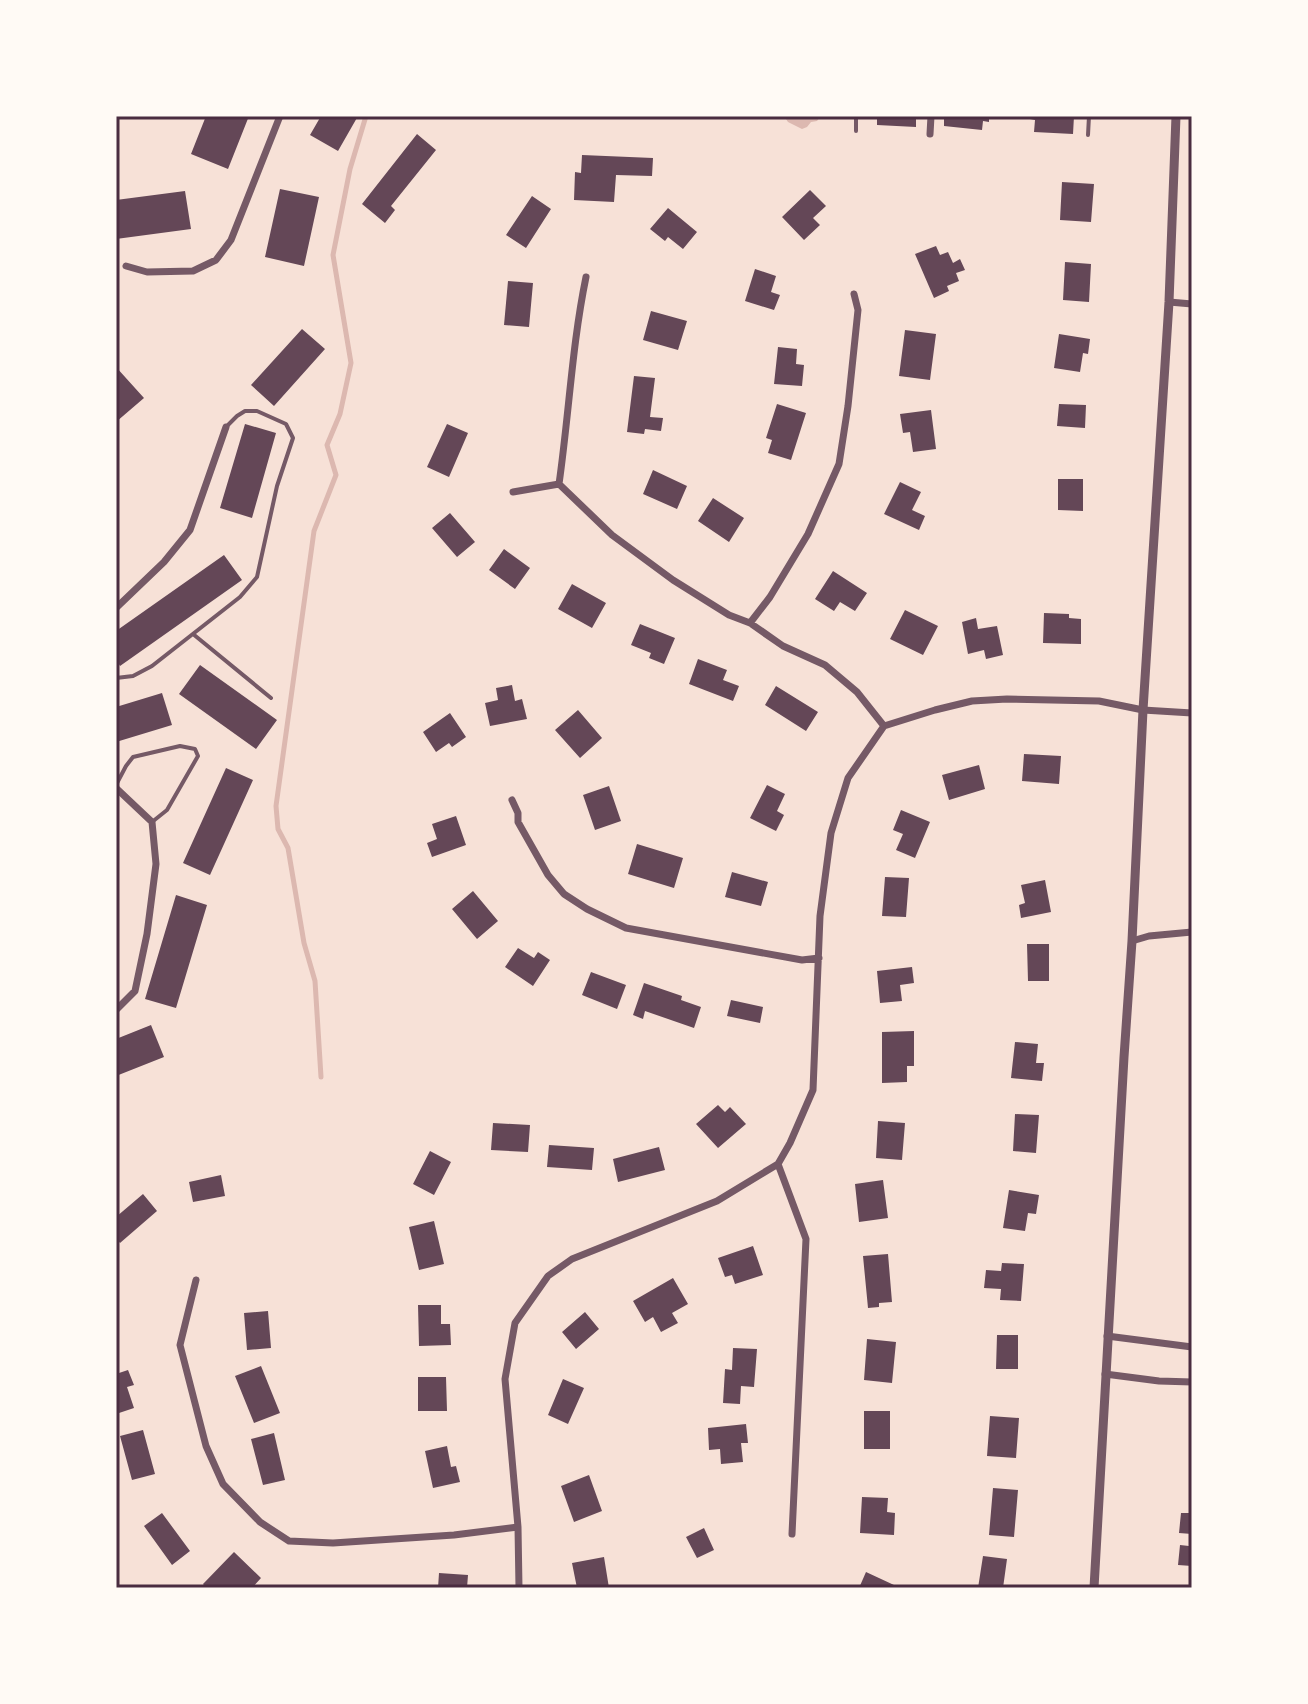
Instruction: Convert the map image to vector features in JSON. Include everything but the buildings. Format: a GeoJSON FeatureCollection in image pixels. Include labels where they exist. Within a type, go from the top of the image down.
{"type":"FeatureCollection","features":[{"type":"Feature","properties":{"kind":"street"},"geometry":{"type":"LineString","coordinates":[[126,266],[147,272],[193,271],[216,260],[231,240],[280,116]]}},
{"type":"Feature","properties":{"kind":"street"},"geometry":{"type":"LineString","coordinates":[[930,134],[931,116]]}},
{"type":"Feature","properties":{"kind":"street"},"geometry":{"type":"LineString","coordinates":[[1094,1588],[1169,302],[1176,116]]}},
{"type":"Feature","properties":{"kind":"street"},"geometry":{"type":"LineString","coordinates":[[559,484],[574,344],[586,277]]}},
{"type":"Feature","properties":{"kind":"street"},"geometry":{"type":"LineString","coordinates":[[750,623],[770,597],[808,534],[839,464],[858,310],[854,294]]}},
{"type":"Feature","properties":{"kind":"street"},"geometry":{"type":"LineString","coordinates":[[1169,302],[1192,304]]}},
{"type":"Feature","properties":{"kind":"street"},"geometry":{"type":"LineString","coordinates":[[116,608],[164,562],[190,530],[226,427]]}},
{"type":"Feature","properties":{"kind":"street"},"geometry":{"type":"LineString","coordinates":[[513,492],[559,484]]}},
{"type":"Feature","properties":{"kind":"street"},"geometry":{"type":"LineString","coordinates":[[559,484],[612,535],[661,571],[783,646],[825,665],[857,692],[884,726]]}},
{"type":"Feature","properties":{"kind":"street"},"geometry":{"type":"LineString","coordinates":[[519,1588],[518,1527],[505,1379],[515,1323],[548,1276],[572,1259],[717,1201],[778,1164],[813,1090],[820,916],[831,833],[848,778],[884,726],[972,701],[1007,699],[1099,701],[1143,710],[1192,713]]}},
{"type":"Feature","properties":{"kind":"street"},"geometry":{"type":"LineString","coordinates":[[116,786],[152,822],[156,864],[147,934],[135,991],[116,1010]]}},
{"type":"Feature","properties":{"kind":"street"},"geometry":{"type":"LineString","coordinates":[[512,800],[518,822],[548,875],[564,894],[587,909],[626,928],[802,960],[819,958]]}},
{"type":"Feature","properties":{"kind":"street"},"geometry":{"type":"LineString","coordinates":[[1132,941],[1149,936],[1192,932]]}},
{"type":"Feature","properties":{"kind":"street"},"geometry":{"type":"LineString","coordinates":[[778,1164],[806,1239],[792,1534]]}},
{"type":"Feature","properties":{"kind":"street"},"geometry":{"type":"LineString","coordinates":[[196,1280],[180,1345],[202,1432],[223,1484],[260,1522],[289,1541],[333,1543],[454,1535],[518,1527]]}},
{"type":"Feature","properties":{"kind":"street"},"geometry":{"type":"LineString","coordinates":[[1107,1336],[1192,1347]]}},
{"type":"Feature","properties":{"kind":"street"},"geometry":{"type":"LineString","coordinates":[[1105,1374],[1192,1382]]}},
{"type":"Feature","properties":{"kind":"lane"},"geometry":{"type":"LineString","coordinates":[[856,116],[856,131]]}},
{"type":"Feature","properties":{"kind":"lane"},"geometry":{"type":"LineString","coordinates":[[1088,135],[1089,116]]}},
{"type":"Feature","properties":{"kind":"lane"},"geometry":{"type":"LineString","coordinates":[[116,678],[133,676],[152,666],[240,597],[257,577],[277,486],[293,438],[286,424],[257,411],[245,411],[226,427]]}},
{"type":"Feature","properties":{"kind":"lane"},"geometry":{"type":"LineString","coordinates":[[193,634],[271,698]]}},
{"type":"Feature","properties":{"kind":"lane"},"geometry":{"type":"LineString","coordinates":[[116,786],[133,757],[180,746],[195,749],[198,756],[175,799],[152,822]]}},
{"type":"Feature","properties":{"kind":"shaded area"},"geometry":{"type":"Polygon","coordinates":[[[784,116],[820,117],[802,129],[788,122],[784,116]]]}},
{"type":"Feature","properties":{"kind":"waterway"},"geometry":{"type":"LineString","coordinates":[[321,1077],[315,981],[304,943],[288,848],[278,829],[276,806],[314,531],[336,475],[327,445],[340,414],[351,363],[333,255],[350,169],[366,116]]}}]}
